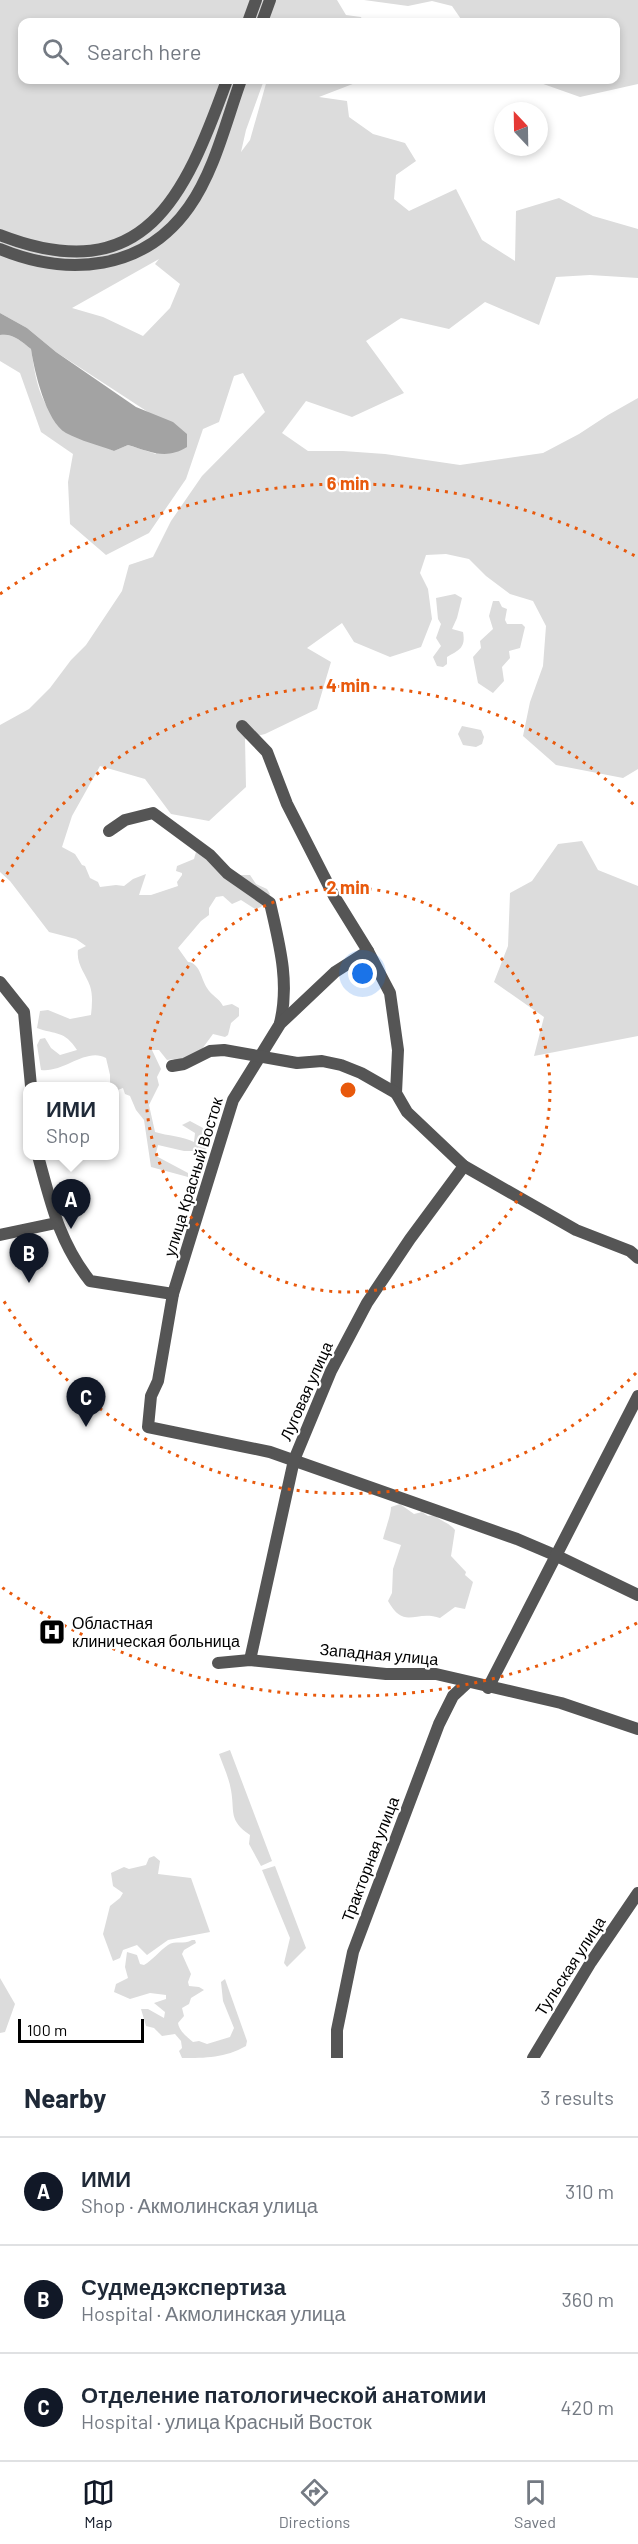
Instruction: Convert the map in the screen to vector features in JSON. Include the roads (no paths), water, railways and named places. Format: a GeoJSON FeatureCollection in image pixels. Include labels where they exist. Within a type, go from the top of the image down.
{"type":"FeatureCollection","features":[{"type":"Feature","properties":{"kind":"street"},"geometry":{"type":"LineString","coordinates":[[252,18],[256,0]]}},
{"type":"Feature","properties":{"kind":"street"},"geometry":{"type":"LineString","coordinates":[[263,18],[270,0]]}},
{"type":"Feature","properties":{"kind":"street"},"geometry":{"type":"LineString","coordinates":[[0,235],[24,244],[64,252],[84,252],[112,246],[132,237],[165,210],[182,186],[205,139],[226,84]]}},
{"type":"Feature","properties":{"kind":"street"},"geometry":{"type":"LineString","coordinates":[[0,249],[22,258],[64,266],[89,266],[116,260],[142,248],[172,226],[190,206],[205,178],[240,84]]}},
{"type":"Feature","properties":{"kind":"street"},"geometry":{"type":"LineString","coordinates":[[205,139],[218,144]]}},
{"type":"Feature","properties":{"kind":"street"},"geometry":{"type":"LineString","coordinates":[[242,726],[267,752],[287,804],[334,896],[368,951],[390,993],[398,1050],[396,1093]]}},
{"type":"Feature","properties":{"kind":"street"},"geometry":{"type":"LineString","coordinates":[[109,831],[125,820],[153,813],[210,855],[227,873],[270,903],[284,970],[285,1002],[280,1024]]}},
{"type":"Feature","properties":{"kind":"street","name":"улица Красный Восток"},"geometry":{"type":"LineString","coordinates":[[294,1460],[270,1452],[148,1427],[151,1396],[158,1381],[173,1294],[233,1100],[280,1024],[335,972],[368,951]]}},
{"type":"Feature","properties":{"kind":"street"},"geometry":{"type":"LineString","coordinates":[[0,982],[24,1012],[31,1082]]}},
{"type":"Feature","properties":{"kind":"street"},"geometry":{"type":"LineString","coordinates":[[172,1066],[184,1064],[210,1051],[224,1050],[297,1063],[322,1061],[361,1073],[396,1093],[407,1112],[464,1166],[576,1230],[630,1251],[638,1258]]}},
{"type":"Feature","properties":{"kind":"street"},"geometry":{"type":"LineString","coordinates":[[39,1160],[56,1223],[74,1261],[90,1281],[173,1294]]}},
{"type":"Feature","properties":{"kind":"street","name":"Луговая улица"},"geometry":{"type":"LineString","coordinates":[[250,1660],[294,1460],[331,1371],[367,1303],[410,1239],[464,1166]]}},
{"type":"Feature","properties":{"kind":"street"},"geometry":{"type":"LineString","coordinates":[[0,1234],[56,1223]]}},
{"type":"Feature","properties":{"kind":"street"},"geometry":{"type":"LineString","coordinates":[[488,1688],[638,1396]]}},
{"type":"Feature","properties":{"kind":"street"},"geometry":{"type":"LineString","coordinates":[[294,1460],[517,1539],[638,1595]]}},
{"type":"Feature","properties":{"kind":"street","name":"Западная улица"},"geometry":{"type":"LineString","coordinates":[[218,1663],[250,1660],[386,1674],[436,1674],[488,1688],[561,1703],[638,1729]]}},
{"type":"Feature","properties":{"kind":"street","name":"Тракторная улица"},"geometry":{"type":"LineString","coordinates":[[337,2058],[337,2030],[353,1952],[439,1724],[453,1696],[467,1683]]}},
{"type":"Feature","properties":{"kind":"street","name":"Тульская улица"},"geometry":{"type":"LineString","coordinates":[[533,2058],[591,1962],[638,1893]]}},
{"type":"Feature","properties":{"kind":"place","name":"ИМИ"},"geometry":{"type":"Point","coordinates":[71,1229]}},
{"type":"Feature","properties":{"kind":"place","name":"Судмедэкспертиза"},"geometry":{"type":"Point","coordinates":[29,1283]}},
{"type":"Feature","properties":{"kind":"place","name":"Отделение патологической анатомии"},"geometry":{"type":"Point","coordinates":[86,1427]}},
{"type":"Feature","properties":{"kind":"place","name":"Областная клиническая больница"},"geometry":{"type":"Point","coordinates":[52,1632]}}]}
